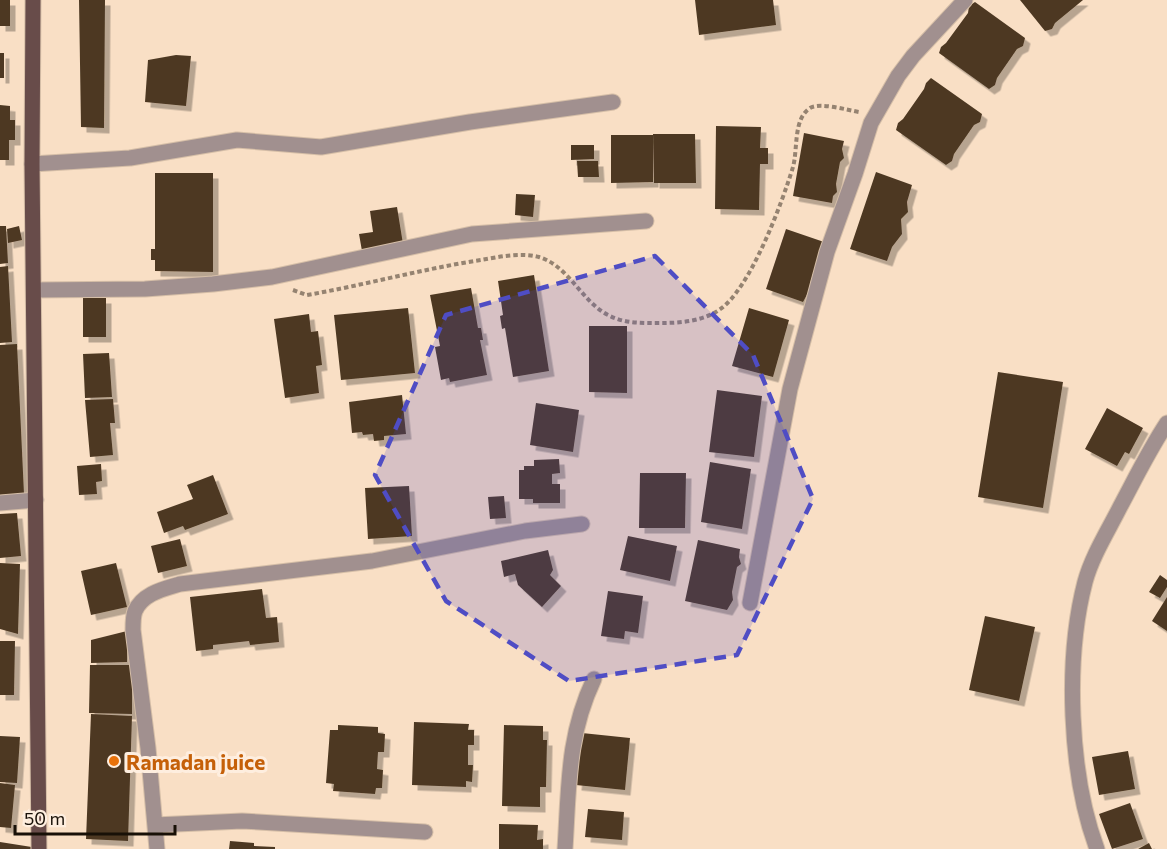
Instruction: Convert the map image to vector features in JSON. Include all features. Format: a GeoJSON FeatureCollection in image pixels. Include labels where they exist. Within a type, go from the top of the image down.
{"type":"FeatureCollection","features":[{"type":"Feature","properties":{"kind":"main road"},"geometry":{"type":"LineString","coordinates":[[33,0],[32,164],[39,849]]}},
{"type":"Feature","properties":{"kind":"street"},"geometry":{"type":"LineString","coordinates":[[750,603],[790,389],[826,252],[871,123],[898,76],[913,56],[964,0]]}},
{"type":"Feature","properties":{"kind":"street"},"geometry":{"type":"LineString","coordinates":[[32,164],[130,158],[237,140],[321,147],[470,122],[614,102]]}},
{"type":"Feature","properties":{"kind":"street"},"geometry":{"type":"LineString","coordinates":[[34,290],[145,290],[213,284],[272,277],[472,234],[646,221]]}},
{"type":"Feature","properties":{"kind":"street"},"geometry":{"type":"LineString","coordinates":[[1097,849],[1083,795],[1072,706],[1078,620],[1086,580],[1102,542],[1167,423]]}},
{"type":"Feature","properties":{"kind":"street"},"geometry":{"type":"LineString","coordinates":[[0,504],[36,500]]}},
{"type":"Feature","properties":{"kind":"street"},"geometry":{"type":"LineString","coordinates":[[157,849],[142,686],[133,630],[135,611],[146,598],[180,584],[372,561],[525,531],[582,524]]}},
{"type":"Feature","properties":{"kind":"street"},"geometry":{"type":"LineString","coordinates":[[565,849],[568,781],[573,736],[584,699],[594,679]]}},
{"type":"Feature","properties":{"kind":"street"},"geometry":{"type":"LineString","coordinates":[[155,825],[242,820],[425,832]]}},
{"type":"Feature","properties":{"kind":"path"},"geometry":{"type":"LineString","coordinates":[[272,277],[297,292],[307,295],[453,264],[523,255],[546,260],[565,273],[607,315],[628,322],[675,323],[701,318],[718,311],[731,299],[751,268],[776,218],[794,164],[800,122],[804,113],[813,106],[825,105],[858,112],[871,123]]}},
{"type":"Feature","properties":{"kind":"highlighted area"},"geometry":{"type":"Polygon","coordinates":[[[655,256],[753,355],[813,499],[737,655],[569,681],[446,601],[375,475],[446,315],[655,256]]]}},
{"type":"Feature","properties":{"kind":"building"},"geometry":{"type":"Polygon","coordinates":[[[0,0],[10,0],[10,26],[0,26],[0,0]]]}},
{"type":"Feature","properties":{"kind":"building"},"geometry":{"type":"Polygon","coordinates":[[[79,0],[105,0],[104,128],[81,127],[79,0]]]}},
{"type":"Feature","properties":{"kind":"building"},"geometry":{"type":"Polygon","coordinates":[[[695,0],[773,0],[776,25],[699,35],[695,0]]]}},
{"type":"Feature","properties":{"kind":"building"},"geometry":{"type":"Polygon","coordinates":[[[1020,0],[1083,0],[1055,23],[1052,29],[1045,31],[1020,0]]]}},
{"type":"Feature","properties":{"kind":"building"},"geometry":{"type":"Polygon","coordinates":[[[975,2],[1025,38],[1023,46],[1017,49],[997,78],[995,85],[989,89],[939,53],[941,47],[968,13],[969,6],[975,2]]]}},
{"type":"Feature","properties":{"kind":"building"},"geometry":{"type":"Polygon","coordinates":[[[0,53],[4,53],[4,78],[0,78],[0,53]]]}},
{"type":"Feature","properties":{"kind":"building"},"geometry":{"type":"Polygon","coordinates":[[[176,55],[191,56],[186,106],[145,102],[148,60],[176,55]]]}},
{"type":"Feature","properties":{"kind":"building"},"geometry":{"type":"Polygon","coordinates":[[[931,78],[982,114],[980,122],[974,125],[954,154],[952,161],[946,165],[896,130],[898,123],[931,78]]]}},
{"type":"Feature","properties":{"kind":"building"},"geometry":{"type":"Polygon","coordinates":[[[0,105],[10,106],[10,120],[15,120],[15,140],[9,140],[9,160],[0,160],[0,105]]]}},
{"type":"Feature","properties":{"kind":"building"},"geometry":{"type":"Polygon","coordinates":[[[716,126],[761,127],[760,148],[768,148],[768,164],[760,164],[759,210],[715,209],[716,126]]]}},
{"type":"Feature","properties":{"kind":"building"},"geometry":{"type":"Polygon","coordinates":[[[804,133],[844,141],[842,149],[844,158],[840,162],[837,192],[833,196],[832,203],[793,196],[804,133]]]}},
{"type":"Feature","properties":{"kind":"building"},"geometry":{"type":"Polygon","coordinates":[[[653,134],[695,134],[696,183],[654,183],[653,134]]]}},
{"type":"Feature","properties":{"kind":"building"},"geometry":{"type":"Polygon","coordinates":[[[611,135],[653,135],[653,182],[611,183],[611,135]]]}},
{"type":"Feature","properties":{"kind":"building"},"geometry":{"type":"Polygon","coordinates":[[[571,145],[594,145],[594,159],[571,160],[571,145]]]}},
{"type":"Feature","properties":{"kind":"building"},"geometry":{"type":"Polygon","coordinates":[[[577,161],[598,161],[599,177],[578,177],[577,161]]]}},
{"type":"Feature","properties":{"kind":"building"},"geometry":{"type":"Polygon","coordinates":[[[876,172],[912,185],[907,202],[908,212],[901,219],[902,234],[892,247],[887,261],[850,249],[876,172]]]}},
{"type":"Feature","properties":{"kind":"building"},"geometry":{"type":"Polygon","coordinates":[[[155,173],[213,173],[213,272],[155,271],[155,260],[151,260],[151,249],[155,249],[155,173]]]}},
{"type":"Feature","properties":{"kind":"building"},"geometry":{"type":"Polygon","coordinates":[[[516,194],[535,195],[533,217],[515,215],[516,194]]]}},
{"type":"Feature","properties":{"kind":"building"},"geometry":{"type":"Polygon","coordinates":[[[397,207],[403,244],[362,251],[359,234],[373,232],[370,211],[397,207]]]}},
{"type":"Feature","properties":{"kind":"building"},"geometry":{"type":"Polygon","coordinates":[[[0,226],[6,226],[8,263],[0,264],[0,226]]]}},
{"type":"Feature","properties":{"kind":"building"},"geometry":{"type":"Polygon","coordinates":[[[19,226],[22,240],[8,243],[7,229],[19,226]]]}},
{"type":"Feature","properties":{"kind":"building"},"geometry":{"type":"Polygon","coordinates":[[[786,229],[824,242],[810,283],[811,287],[803,302],[766,289],[786,229]]]}},
{"type":"Feature","properties":{"kind":"building"},"geometry":{"type":"Polygon","coordinates":[[[8,266],[12,342],[0,343],[0,267],[8,266]]]}},
{"type":"Feature","properties":{"kind":"building"},"geometry":{"type":"Polygon","coordinates":[[[534,275],[549,371],[513,377],[505,328],[502,329],[500,316],[503,315],[498,281],[534,275]]]}},
{"type":"Feature","properties":{"kind":"building"},"geometry":{"type":"Polygon","coordinates":[[[471,288],[478,328],[481,328],[483,340],[480,340],[487,375],[450,382],[449,378],[441,380],[435,347],[440,346],[430,295],[471,288]]]}},
{"type":"Feature","properties":{"kind":"building"},"geometry":{"type":"Polygon","coordinates":[[[83,298],[106,298],[106,337],[83,337],[83,298]]]}},
{"type":"Feature","properties":{"kind":"building"},"geometry":{"type":"Polygon","coordinates":[[[408,308],[415,373],[341,380],[334,315],[408,308]]]}},
{"type":"Feature","properties":{"kind":"building"},"geometry":{"type":"Polygon","coordinates":[[[749,308],[789,320],[773,377],[732,366],[749,308]]]}},
{"type":"Feature","properties":{"kind":"building"},"geometry":{"type":"Polygon","coordinates":[[[309,314],[311,332],[318,331],[322,365],[316,366],[319,393],[285,398],[274,319],[309,314]]]}},
{"type":"Feature","properties":{"kind":"building"},"geometry":{"type":"Polygon","coordinates":[[[589,326],[627,326],[627,393],[589,392],[589,326]]]}},
{"type":"Feature","properties":{"kind":"building"},"geometry":{"type":"Polygon","coordinates":[[[17,344],[24,494],[0,495],[0,345],[17,344]]]}},
{"type":"Feature","properties":{"kind":"building"},"geometry":{"type":"Polygon","coordinates":[[[109,353],[112,397],[85,398],[83,354],[109,353]]]}},
{"type":"Feature","properties":{"kind":"building"},"geometry":{"type":"Polygon","coordinates":[[[998,372],[1063,382],[1043,508],[978,497],[998,372]]]}},
{"type":"Feature","properties":{"kind":"building"},"geometry":{"type":"Polygon","coordinates":[[[717,390],[762,396],[754,457],[709,452],[717,390]]]}},
{"type":"Feature","properties":{"kind":"building"},"geometry":{"type":"Polygon","coordinates":[[[402,395],[406,434],[384,436],[384,440],[374,441],[373,434],[352,433],[349,402],[402,395]]]}},
{"type":"Feature","properties":{"kind":"building"},"geometry":{"type":"Polygon","coordinates":[[[113,399],[115,423],[110,423],[113,455],[90,457],[85,400],[113,399]]]}},
{"type":"Feature","properties":{"kind":"building"},"geometry":{"type":"Polygon","coordinates":[[[536,403],[579,410],[573,452],[530,445],[536,403]]]}},
{"type":"Feature","properties":{"kind":"building"},"geometry":{"type":"Polygon","coordinates":[[[1107,408],[1143,428],[1129,454],[1125,452],[1117,466],[1085,449],[1107,408]]]}},
{"type":"Feature","properties":{"kind":"building"},"geometry":{"type":"Polygon","coordinates":[[[559,459],[560,473],[552,474],[552,484],[560,484],[560,503],[533,503],[533,499],[519,499],[519,470],[524,470],[524,466],[534,466],[534,460],[559,459]]]}},
{"type":"Feature","properties":{"kind":"building"},"geometry":{"type":"Polygon","coordinates":[[[710,462],[751,469],[742,529],[701,522],[710,462]]]}},
{"type":"Feature","properties":{"kind":"building"},"geometry":{"type":"Polygon","coordinates":[[[101,464],[102,481],[96,482],[97,494],[79,495],[77,466],[101,464]]]}},
{"type":"Feature","properties":{"kind":"building"},"geometry":{"type":"Polygon","coordinates":[[[640,473],[686,473],[685,528],[639,528],[640,473]]]}},
{"type":"Feature","properties":{"kind":"building"},"geometry":{"type":"Polygon","coordinates":[[[213,475],[228,514],[185,530],[183,526],[164,533],[157,512],[193,499],[187,485],[213,475]]]}},
{"type":"Feature","properties":{"kind":"building"},"geometry":{"type":"Polygon","coordinates":[[[409,486],[412,536],[368,539],[365,488],[409,486]]]}},
{"type":"Feature","properties":{"kind":"building"},"geometry":{"type":"Polygon","coordinates":[[[504,496],[506,518],[490,519],[488,497],[504,496]]]}},
{"type":"Feature","properties":{"kind":"building"},"geometry":{"type":"Polygon","coordinates":[[[17,513],[21,556],[0,558],[0,514],[17,513]]]}},
{"type":"Feature","properties":{"kind":"building"},"geometry":{"type":"Polygon","coordinates":[[[628,536],[677,546],[670,581],[620,570],[628,536]]]}},
{"type":"Feature","properties":{"kind":"building"},"geometry":{"type":"Polygon","coordinates":[[[180,539],[187,566],[158,573],[151,546],[180,539]]]}},
{"type":"Feature","properties":{"kind":"building"},"geometry":{"type":"Polygon","coordinates":[[[698,540],[740,549],[741,564],[737,567],[732,592],[733,600],[727,610],[685,601],[698,540]]]}},
{"type":"Feature","properties":{"kind":"building"},"geometry":{"type":"Polygon","coordinates":[[[548,550],[553,570],[550,575],[561,586],[542,607],[518,585],[515,574],[504,577],[501,561],[548,550]]]}},
{"type":"Feature","properties":{"kind":"building"},"geometry":{"type":"Polygon","coordinates":[[[0,563],[20,564],[18,634],[0,629],[0,563]]]}},
{"type":"Feature","properties":{"kind":"building"},"geometry":{"type":"Polygon","coordinates":[[[116,563],[127,607],[91,615],[81,571],[116,563]]]}},
{"type":"Feature","properties":{"kind":"building"},"geometry":{"type":"Polygon","coordinates":[[[1160,575],[1167,580],[1167,587],[1160,598],[1149,592],[1160,575]]]}},
{"type":"Feature","properties":{"kind":"building"},"geometry":{"type":"Polygon","coordinates":[[[262,589],[266,618],[277,617],[279,642],[250,645],[249,641],[213,645],[213,649],[196,651],[190,597],[262,589]]]}},
{"type":"Feature","properties":{"kind":"building"},"geometry":{"type":"Polygon","coordinates":[[[608,591],[643,596],[638,633],[625,631],[624,639],[601,636],[608,591]]]}},
{"type":"Feature","properties":{"kind":"building"},"geometry":{"type":"Polygon","coordinates":[[[1167,597],[1167,631],[1152,621],[1167,597]]]}},
{"type":"Feature","properties":{"kind":"building"},"geometry":{"type":"Polygon","coordinates":[[[985,616],[1035,627],[1019,701],[969,690],[985,616]]]}},
{"type":"Feature","properties":{"kind":"building"},"geometry":{"type":"Polygon","coordinates":[[[127,631],[127,662],[91,663],[91,640],[127,631]]]}},
{"type":"Feature","properties":{"kind":"building"},"geometry":{"type":"Polygon","coordinates":[[[0,641],[15,641],[14,695],[0,695],[0,641]]]}},
{"type":"Feature","properties":{"kind":"building"},"geometry":{"type":"Polygon","coordinates":[[[90,665],[132,665],[132,714],[89,713],[90,665]]]}},
{"type":"Feature","properties":{"kind":"building"},"geometry":{"type":"Polygon","coordinates":[[[91,714],[132,716],[128,841],[86,839],[91,714]]]}},
{"type":"Feature","properties":{"kind":"building"},"geometry":{"type":"Polygon","coordinates":[[[414,722],[469,724],[468,730],[474,730],[474,745],[468,745],[468,765],[473,765],[472,782],[466,781],[466,787],[412,785],[414,722]]]}},
{"type":"Feature","properties":{"kind":"building"},"geometry":{"type":"Polygon","coordinates":[[[338,725],[378,727],[378,733],[385,734],[384,752],[378,752],[377,769],[383,770],[382,788],[376,788],[375,794],[333,791],[334,784],[326,783],[330,730],[338,730],[338,725]]]}},
{"type":"Feature","properties":{"kind":"building"},"geometry":{"type":"Polygon","coordinates":[[[504,725],[543,726],[543,740],[547,740],[546,787],[540,787],[540,807],[502,806],[504,725]]]}},
{"type":"Feature","properties":{"kind":"building"},"geometry":{"type":"Polygon","coordinates":[[[582,733],[630,738],[625,790],[576,785],[582,733]]]}},
{"type":"Feature","properties":{"kind":"building"},"geometry":{"type":"Polygon","coordinates":[[[0,736],[20,737],[17,783],[0,782],[0,736]]]}},
{"type":"Feature","properties":{"kind":"building"},"geometry":{"type":"Polygon","coordinates":[[[1128,751],[1135,789],[1099,795],[1092,757],[1128,751]]]}},
{"type":"Feature","properties":{"kind":"building"},"geometry":{"type":"Polygon","coordinates":[[[0,783],[15,785],[11,828],[0,827],[0,783]]]}},
{"type":"Feature","properties":{"kind":"building"},"geometry":{"type":"Polygon","coordinates":[[[1130,803],[1143,839],[1112,849],[1099,814],[1130,803]]]}},
{"type":"Feature","properties":{"kind":"building"},"geometry":{"type":"Polygon","coordinates":[[[588,809],[624,812],[622,840],[585,837],[588,809]]]}},
{"type":"Feature","properties":{"kind":"building"},"geometry":{"type":"Polygon","coordinates":[[[499,824],[538,825],[537,840],[543,839],[543,849],[499,849],[499,824]]]}},
{"type":"Feature","properties":{"kind":"building"},"geometry":{"type":"Polygon","coordinates":[[[230,841],[254,843],[254,846],[275,847],[275,849],[229,849],[230,841]]]}},
{"type":"Feature","properties":{"kind":"building"},"geometry":{"type":"Polygon","coordinates":[[[0,842],[38,848],[38,849],[0,849],[0,842]]]}},
{"type":"Feature","properties":{"kind":"building"},"geometry":{"type":"Polygon","coordinates":[[[1149,843],[1152,849],[1138,849],[1149,843]]]}},
{"type":"Feature","properties":{"kind":"place","name":"Ramadan juice"},"geometry":{"type":"Point","coordinates":[114,761]}}]}
